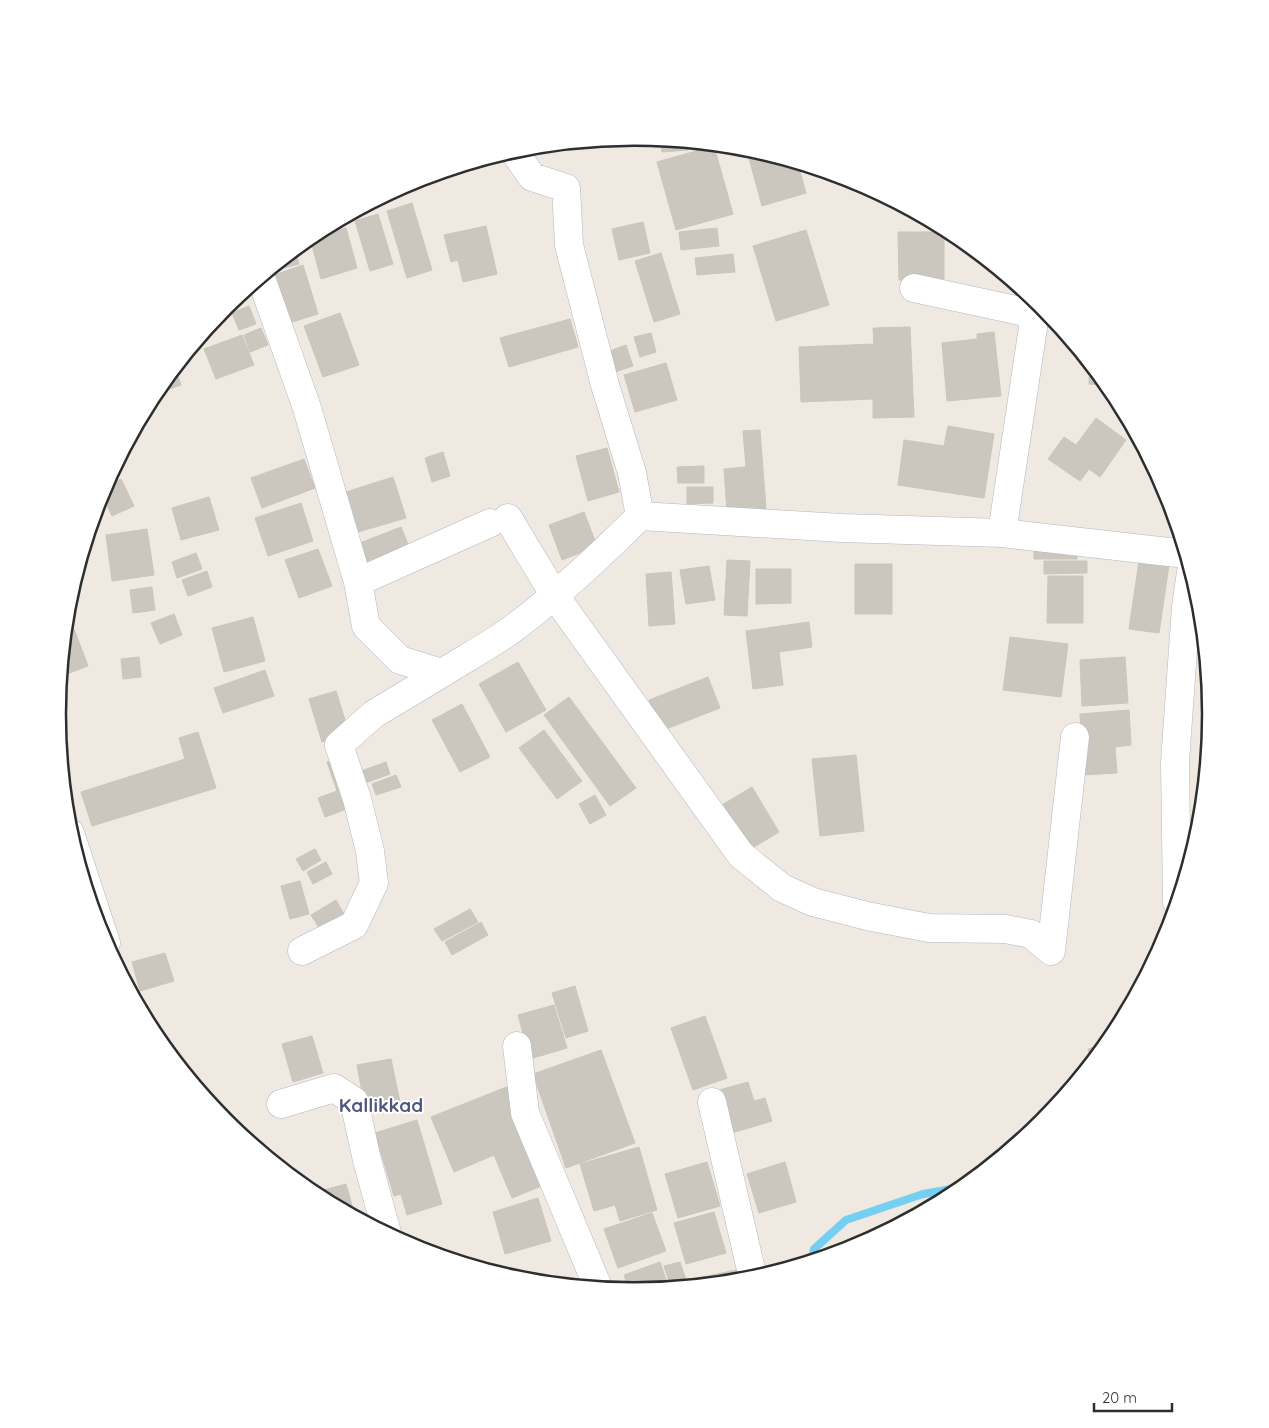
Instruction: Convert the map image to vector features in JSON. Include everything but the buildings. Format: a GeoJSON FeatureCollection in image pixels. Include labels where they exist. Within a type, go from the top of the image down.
{"type":"FeatureCollection","features":[{"type":"Feature","properties":{"kind":"street"},"geometry":{"type":"LineString","coordinates":[[519,158],[532,177],[566,188],[570,245],[605,385],[632,473],[640,516]]}},
{"type":"Feature","properties":{"kind":"street"},"geometry":{"type":"LineString","coordinates":[[263,284],[307,408],[358,582],[366,626],[400,660],[442,673]]}},
{"type":"Feature","properties":{"kind":"street"},"geometry":{"type":"LineString","coordinates":[[914,288],[1031,307]]}},
{"type":"Feature","properties":{"kind":"street"},"geometry":{"type":"LineString","coordinates":[[1002,533],[1035,311]]}},
{"type":"Feature","properties":{"kind":"street"},"geometry":{"type":"LineString","coordinates":[[302,951],[354,925],[374,883],[370,851],[357,799],[339,745],[374,714],[506,634],[598,558],[640,516],[842,528],[1002,533],[1179,553]]}},
{"type":"Feature","properties":{"kind":"street"},"geometry":{"type":"LineString","coordinates":[[358,582],[499,521],[741,855],[782,888],[813,902],[867,916],[929,928],[1005,929],[1031,934],[1051,951],[1075,737]]}},
{"type":"Feature","properties":{"kind":"street"},"geometry":{"type":"LineString","coordinates":[[1177,884],[1175,762],[1190,596]]}},
{"type":"Feature","properties":{"kind":"street"},"geometry":{"type":"LineString","coordinates":[[517,1046],[525,1112],[595,1281]]}},
{"type":"Feature","properties":{"kind":"street"},"geometry":{"type":"LineString","coordinates":[[281,1104],[334,1088],[354,1101],[366,1160],[385,1225]]}},
{"type":"Feature","properties":{"kind":"street"},"geometry":{"type":"LineString","coordinates":[[712,1102],[751,1270]]}},
{"type":"Feature","properties":{"kind":"waterway"},"geometry":{"type":"LineString","coordinates":[[813,1253],[814,1249],[846,1220],[923,1194],[943,1190]]}},
{"type":"Feature","properties":{"kind":"district","name":"Kallikkad"},"geometry":{"type":"Point","coordinates":[381,1105]}}]}
